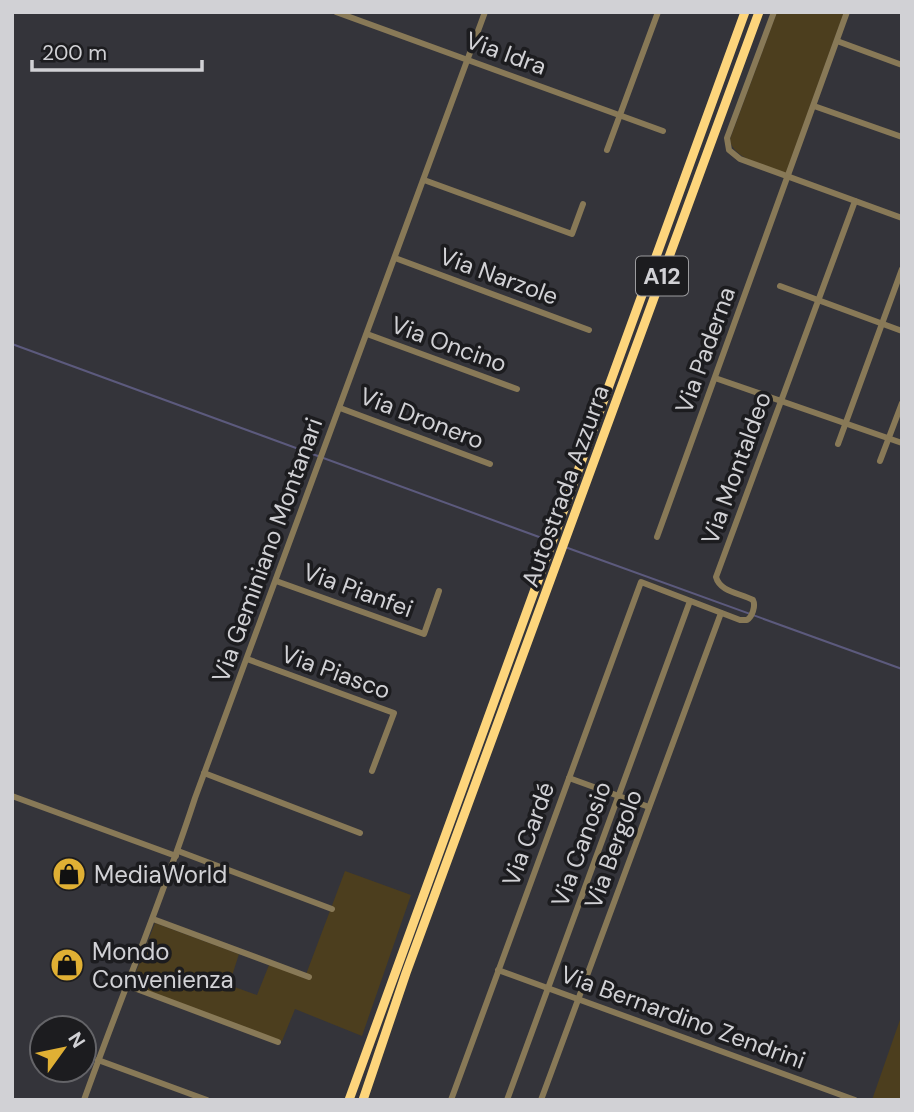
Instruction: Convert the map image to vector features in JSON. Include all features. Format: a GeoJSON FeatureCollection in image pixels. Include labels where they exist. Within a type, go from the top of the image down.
{"type":"FeatureCollection","features":[{"type":"Feature","properties":{"kind":"highway","name":"Autostrada Azzurra"},"geometry":{"type":"LineString","coordinates":[[395,970],[746,12]]}},
{"type":"Feature","properties":{"kind":"highway","name":"Autostrada Azzurra"},"geometry":{"type":"LineString","coordinates":[[406,973],[758,12]]}},
{"type":"Feature","properties":{"kind":"highway"},"geometry":{"type":"LineString","coordinates":[[342,1100],[395,970]]}},
{"type":"Feature","properties":{"kind":"highway"},"geometry":{"type":"LineString","coordinates":[[349,1100],[395,970]]}},
{"type":"Feature","properties":{"kind":"highway"},"geometry":{"type":"LineString","coordinates":[[357,1100],[406,973]]}},
{"type":"Feature","properties":{"kind":"highway"},"geometry":{"type":"LineString","coordinates":[[363,1100],[406,973]]}},
{"type":"Feature","properties":{"kind":"street","name":"Via Idra"},"geometry":{"type":"LineString","coordinates":[[336,12],[663,131]]}},
{"type":"Feature","properties":{"kind":"street","name":"Via Geminiano Montanari"},"geometry":{"type":"LineString","coordinates":[[98,1060],[153,919],[204,773],[485,12]]}},
{"type":"Feature","properties":{"kind":"street"},"geometry":{"type":"LineString","coordinates":[[607,150],[658,12]]}},
{"type":"Feature","properties":{"kind":"street"},"geometry":{"type":"LineString","coordinates":[[774,12],[727,144],[730,152],[736,157],[900,218],[902,208]]}},
{"type":"Feature","properties":{"kind":"street","name":"Via Paderna"},"geometry":{"type":"LineString","coordinates":[[657,537],[848,12]]}},
{"type":"Feature","properties":{"kind":"street"},"geometry":{"type":"LineString","coordinates":[[837,41],[902,65]]}},
{"type":"Feature","properties":{"kind":"street"},"geometry":{"type":"LineString","coordinates":[[814,106],[902,137]]}},
{"type":"Feature","properties":{"kind":"street"},"geometry":{"type":"LineString","coordinates":[[424,180],[572,234],[583,204]]}},
{"type":"Feature","properties":{"kind":"street","name":"Via Montaldeo"},"geometry":{"type":"LineString","coordinates":[[640,582],[746,621],[752,613],[752,599],[722,588],[716,579],[855,201]]}},
{"type":"Feature","properties":{"kind":"street","name":"Via Narzole"},"geometry":{"type":"LineString","coordinates":[[396,258],[589,330]]}},
{"type":"Feature","properties":{"kind":"street"},"geometry":{"type":"LineString","coordinates":[[838,444],[902,269]]}},
{"type":"Feature","properties":{"kind":"street"},"geometry":{"type":"LineString","coordinates":[[780,286],[902,331]]}},
{"type":"Feature","properties":{"kind":"street","name":"Via Oncino"},"geometry":{"type":"LineString","coordinates":[[368,334],[517,389]]}},
{"type":"Feature","properties":{"kind":"street"},"geometry":{"type":"LineString","coordinates":[[715,378],[782,399],[902,443]]}},
{"type":"Feature","properties":{"kind":"street"},"geometry":{"type":"LineString","coordinates":[[880,461],[902,403]]}},
{"type":"Feature","properties":{"kind":"street","name":"Via Dronero"},"geometry":{"type":"LineString","coordinates":[[341,408],[490,464]]}},
{"type":"Feature","properties":{"kind":"street","name":"Via Pianfei"},"geometry":{"type":"LineString","coordinates":[[276,581],[424,634],[439,591]]}},
{"type":"Feature","properties":{"kind":"street","name":"Via Cardé"},"geometry":{"type":"LineString","coordinates":[[451,1100],[640,582]]}},
{"type":"Feature","properties":{"kind":"street","name":"Via Canosio"},"geometry":{"type":"LineString","coordinates":[[507,1100],[690,601]]}},
{"type":"Feature","properties":{"kind":"street","name":"Via Bergolo"},"geometry":{"type":"LineString","coordinates":[[541,1100],[721,613]]}},
{"type":"Feature","properties":{"kind":"street","name":"Via Piasco"},"geometry":{"type":"LineString","coordinates":[[247,659],[394,713],[372,771]]}},
{"type":"Feature","properties":{"kind":"street"},"geometry":{"type":"LineString","coordinates":[[204,773],[360,833]]}},
{"type":"Feature","properties":{"kind":"street"},"geometry":{"type":"LineString","coordinates":[[569,778],[649,807]]}},
{"type":"Feature","properties":{"kind":"street"},"geometry":{"type":"LineString","coordinates":[[12,796],[332,909]]}},
{"type":"Feature","properties":{"kind":"street"},"geometry":{"type":"LineString","coordinates":[[153,919],[309,977]]}},
{"type":"Feature","properties":{"kind":"street","name":"Via Bernardino Zendrini"},"geometry":{"type":"LineString","coordinates":[[498,970],[855,1100]]}},
{"type":"Feature","properties":{"kind":"street"},"geometry":{"type":"LineString","coordinates":[[126,985],[278,1042]]}},
{"type":"Feature","properties":{"kind":"street"},"geometry":{"type":"LineString","coordinates":[[98,1060],[207,1100]]}},
{"type":"Feature","properties":{"kind":"shaded area"},"geometry":{"type":"Polygon","coordinates":[[[777,12],[844,12],[786,173],[744,157],[732,146],[730,139],[777,12]]]}},
{"type":"Feature","properties":{"kind":"shaded area"},"geometry":{"type":"Polygon","coordinates":[[[345,871],[411,895],[362,1036],[295,1009],[282,1041],[131,985],[155,923],[239,954],[229,985],[257,995],[269,965],[305,977],[345,871]]]}},
{"type":"Feature","properties":{"kind":"shaded area"},"geometry":{"type":"Polygon","coordinates":[[[902,1014],[902,1100],[872,1100],[902,1014]]]}},
{"type":"Feature","properties":{"kind":"waterway"},"geometry":{"type":"LineString","coordinates":[[12,344],[550,541]]}},
{"type":"Feature","properties":{"kind":"waterway"},"geometry":{"type":"LineString","coordinates":[[565,547],[902,669]]}},
{"type":"Feature","properties":{"kind":"place","name":"MediaWorld"},"geometry":{"type":"Point","coordinates":[69,874]}},
{"type":"Feature","properties":{"kind":"place","name":"Mondo Convenienza"},"geometry":{"type":"Point","coordinates":[67,965]}}]}
